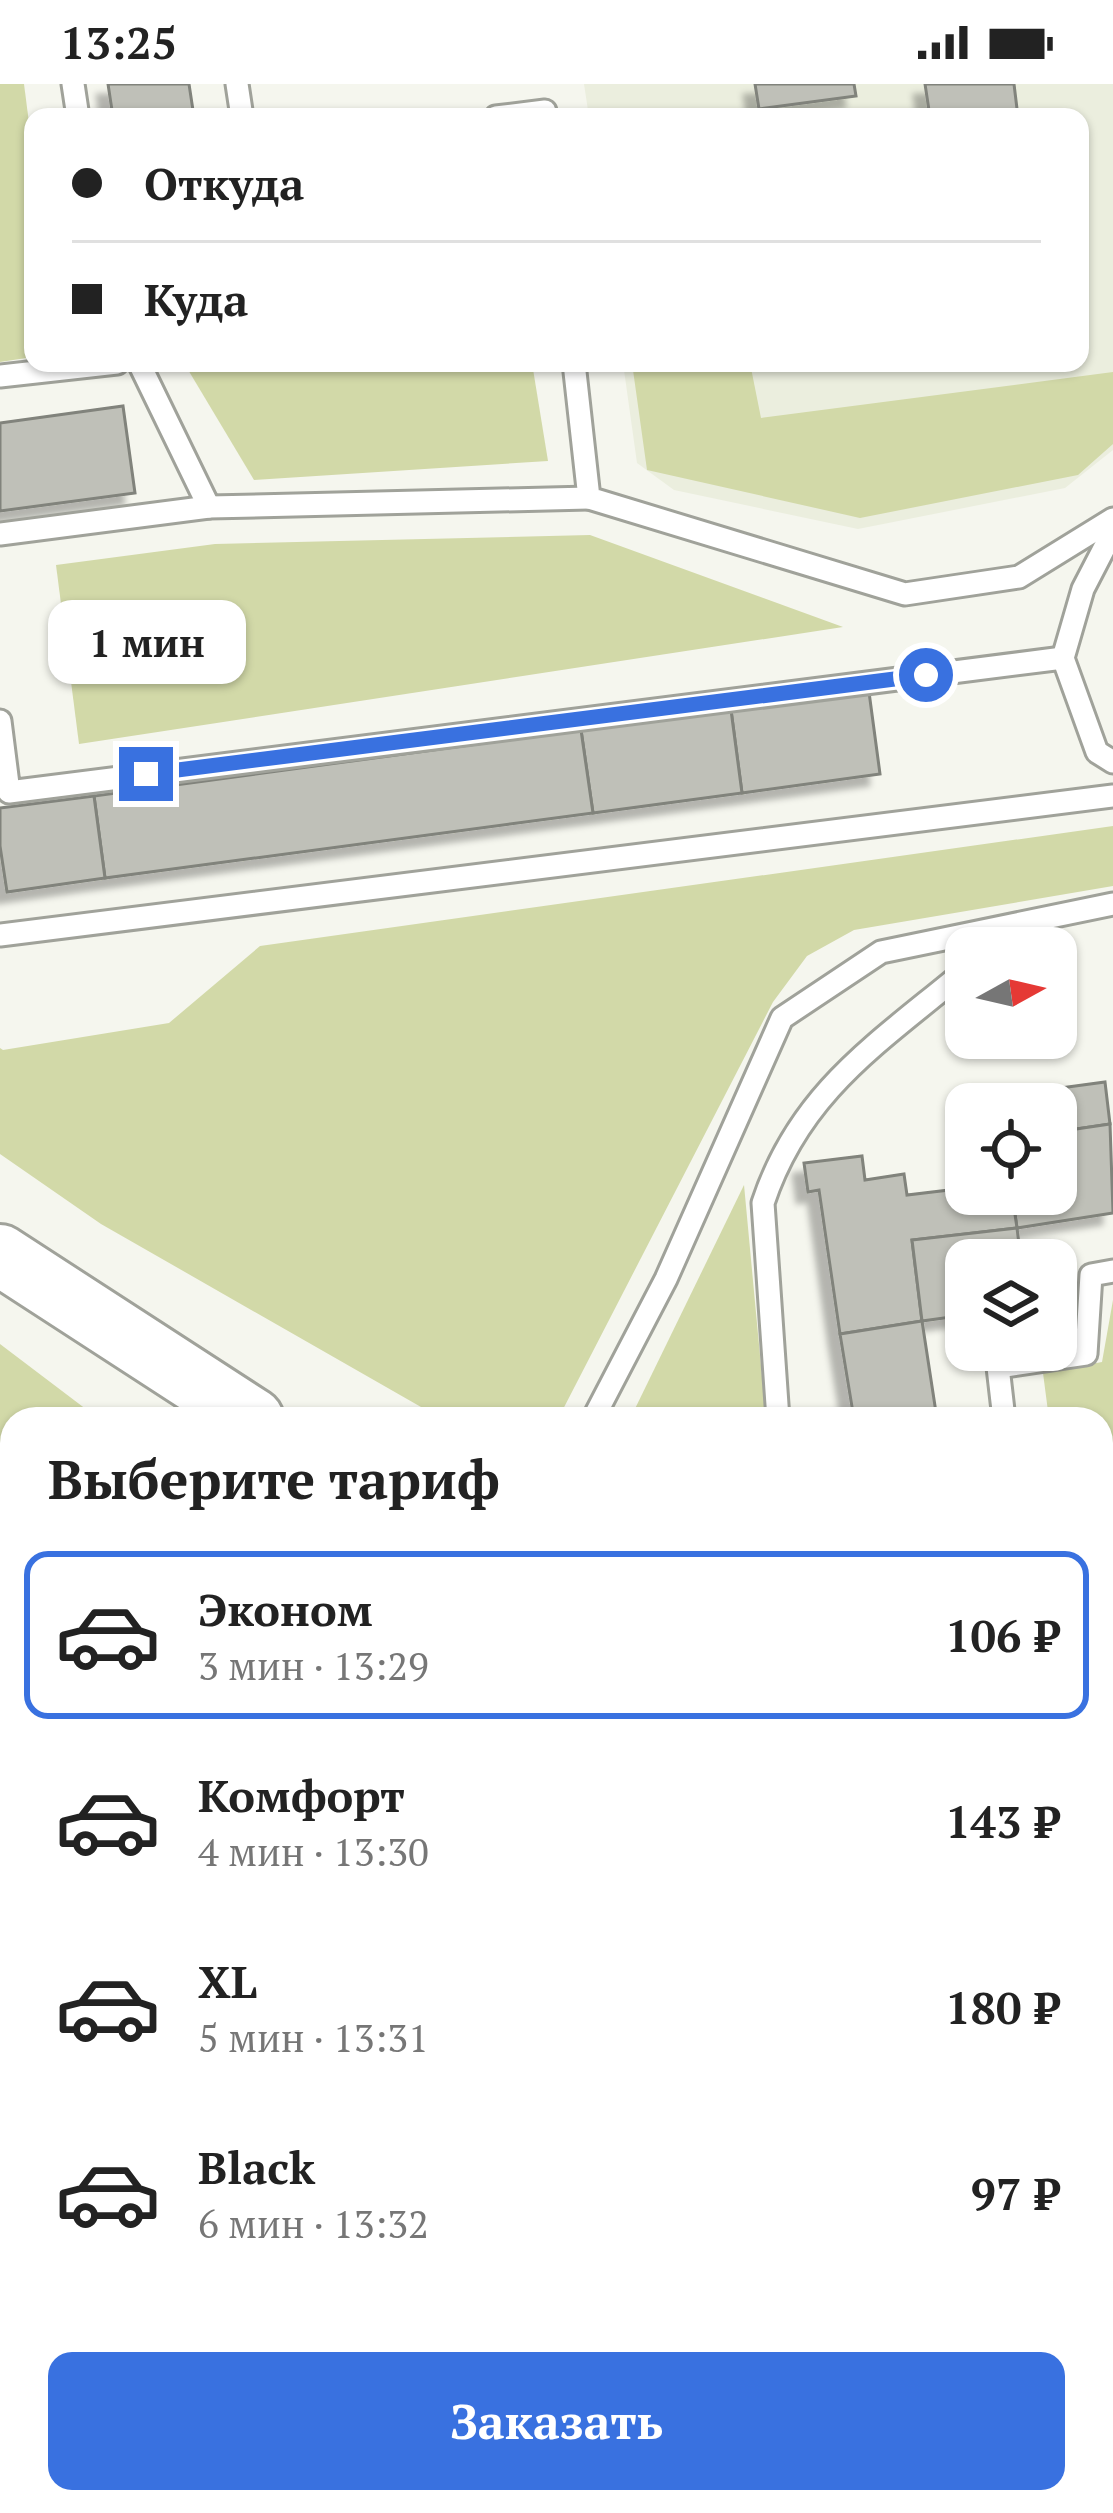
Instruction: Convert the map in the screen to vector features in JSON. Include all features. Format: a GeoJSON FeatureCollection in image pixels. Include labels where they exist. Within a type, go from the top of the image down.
{"type":"FeatureCollection","features":[{"type":"Feature","properties":{"kind":"street"},"geometry":{"type":"LineString","coordinates":[[0,1256],[235,1407]]}},
{"type":"Feature","properties":{"kind":"lane"},"geometry":{"type":"LineString","coordinates":[[0,376],[36,372]]}},
{"type":"Feature","properties":{"kind":"lane"},"geometry":{"type":"LineString","coordinates":[[143,372],[209,507]]}},
{"type":"Feature","properties":{"kind":"lane"},"geometry":{"type":"LineString","coordinates":[[575,372],[589,499]]}},
{"type":"Feature","properties":{"kind":"lane"},"geometry":{"type":"LineString","coordinates":[[0,533],[209,507],[589,499],[905,594],[1019,577],[1113,519]]}},
{"type":"Feature","properties":{"kind":"lane"},"geometry":{"type":"LineString","coordinates":[[1113,531],[1104,562],[1083,589],[1064,658],[1097,752],[1113,762]]}},
{"type":"Feature","properties":{"kind":"lane"},"geometry":{"type":"LineString","coordinates":[[0,721],[9,791],[1064,658]]}},
{"type":"Feature","properties":{"kind":"lane"},"geometry":{"type":"LineString","coordinates":[[0,935],[1113,796]]}},
{"type":"Feature","properties":{"kind":"lane"},"geometry":{"type":"LineString","coordinates":[[598,1407],[666,1279],[782,1018],[881,952],[1113,904]]}},
{"type":"Feature","properties":{"kind":"lane"},"geometry":{"type":"LineString","coordinates":[[1018,927],[1026,920]]}},
{"type":"Feature","properties":{"kind":"lane"},"geometry":{"type":"LineString","coordinates":[[777,1407],[763,1202],[774,1169],[800,1122],[826,1089],[945,988]]}},
{"type":"Feature","properties":{"kind":"lane"},"geometry":{"type":"LineString","coordinates":[[1003,1407],[998,1367],[1086,1354],[1091,1275],[1113,1271]]}},
{"type":"Feature","properties":{"kind":"shaded area"},"geometry":{"type":"Polygon","coordinates":[[[584,84],[1113,84],[1113,450],[1065,488],[858,529],[674,490],[637,463],[624,372],[1089,372],[1089,108],[588,108],[584,84]]]}},
{"type":"Feature","properties":{"kind":"green space"},"geometry":{"type":"Polygon","coordinates":[[[0,84],[24,84],[24,358],[0,362],[0,84]]]}},
{"type":"Feature","properties":{"kind":"green space"},"geometry":{"type":"Polygon","coordinates":[[[189,372],[533,372],[548,461],[254,480],[189,372]]]}},
{"type":"Feature","properties":{"kind":"green space"},"geometry":{"type":"Polygon","coordinates":[[[633,372],[752,372],[761,418],[1113,372],[1113,444],[1078,475],[860,518],[647,470],[633,372]]]}},
{"type":"Feature","properties":{"kind":"green space"},"geometry":{"type":"Polygon","coordinates":[[[590,535],[843,627],[79,744],[56,565],[215,544],[590,535]]]}},
{"type":"Feature","properties":{"kind":"green space"},"geometry":{"type":"Polygon","coordinates":[[[1113,826],[1113,886],[854,930],[807,956],[773,1002],[564,1407],[421,1407],[101,1224],[0,1154],[0,1048],[169,1023],[260,946],[1113,826]]]}},
{"type":"Feature","properties":{"kind":"green space"},"geometry":{"type":"Polygon","coordinates":[[[744,1185],[765,1407],[636,1407],[744,1185]]]}},
{"type":"Feature","properties":{"kind":"green space"},"geometry":{"type":"Polygon","coordinates":[[[1113,1300],[1113,1407],[1047,1407],[1043,1373],[1077,1371],[1077,1367],[1102,1362],[1113,1300]]]}},
{"type":"Feature","properties":{"kind":"green space"},"geometry":{"type":"Polygon","coordinates":[[[0,1344],[83,1407],[0,1407],[0,1344]]]}},
{"type":"Feature","properties":{"kind":"building"},"geometry":{"type":"Polygon","coordinates":[[[108,84],[189,84],[193,108],[112,108],[108,84]]]}},
{"type":"Feature","properties":{"kind":"building"},"geometry":{"type":"Polygon","coordinates":[[[755,84],[854,84],[856,96],[759,108],[755,84]]]}},
{"type":"Feature","properties":{"kind":"building"},"geometry":{"type":"Polygon","coordinates":[[[925,84],[1014,84],[1017,108],[929,108],[925,84]]]}},
{"type":"Feature","properties":{"kind":"building"},"geometry":{"type":"Polygon","coordinates":[[[123,406],[135,493],[0,511],[0,423],[123,406]]]}},
{"type":"Feature","properties":{"kind":"building"},"geometry":{"type":"Polygon","coordinates":[[[869,692],[880,774],[742,793],[731,710],[869,692]]]}},
{"type":"Feature","properties":{"kind":"building"},"geometry":{"type":"Polygon","coordinates":[[[731,710],[742,793],[593,813],[581,730],[731,710]]]}},
{"type":"Feature","properties":{"kind":"building"},"geometry":{"type":"Polygon","coordinates":[[[581,730],[593,813],[105,878],[94,796],[581,730]]]}},
{"type":"Feature","properties":{"kind":"building"},"geometry":{"type":"Polygon","coordinates":[[[94,796],[105,878],[7,892],[0,808],[94,796]]]}},
{"type":"Feature","properties":{"kind":"building"},"geometry":{"type":"Polygon","coordinates":[[[1105,1082],[1110,1124],[1077,1129],[1077,1086],[1105,1082]]]}},
{"type":"Feature","properties":{"kind":"building"},"geometry":{"type":"Polygon","coordinates":[[[1110,1124],[1113,1213],[1017,1228],[1015,1215],[1077,1215],[1077,1129],[1110,1124]]]}},
{"type":"Feature","properties":{"kind":"building"},"geometry":{"type":"Polygon","coordinates":[[[862,1156],[865,1180],[904,1174],[907,1195],[945,1190],[945,1215],[1015,1215],[1017,1228],[912,1240],[922,1321],[840,1334],[819,1190],[808,1192],[804,1163],[862,1156]]]}},
{"type":"Feature","properties":{"kind":"building"},"geometry":{"type":"Polygon","coordinates":[[[1017,1228],[1018,1239],[945,1239],[945,1318],[922,1321],[912,1240],[1017,1228]]]}},
{"type":"Feature","properties":{"kind":"building"},"geometry":{"type":"Polygon","coordinates":[[[922,1321],[935,1407],[852,1407],[840,1334],[922,1321]]]}},
{"type":"Feature","properties":{"kind":"route"},"geometry":{"type":"LineString","coordinates":[[146,774],[926,675]]}}]}
